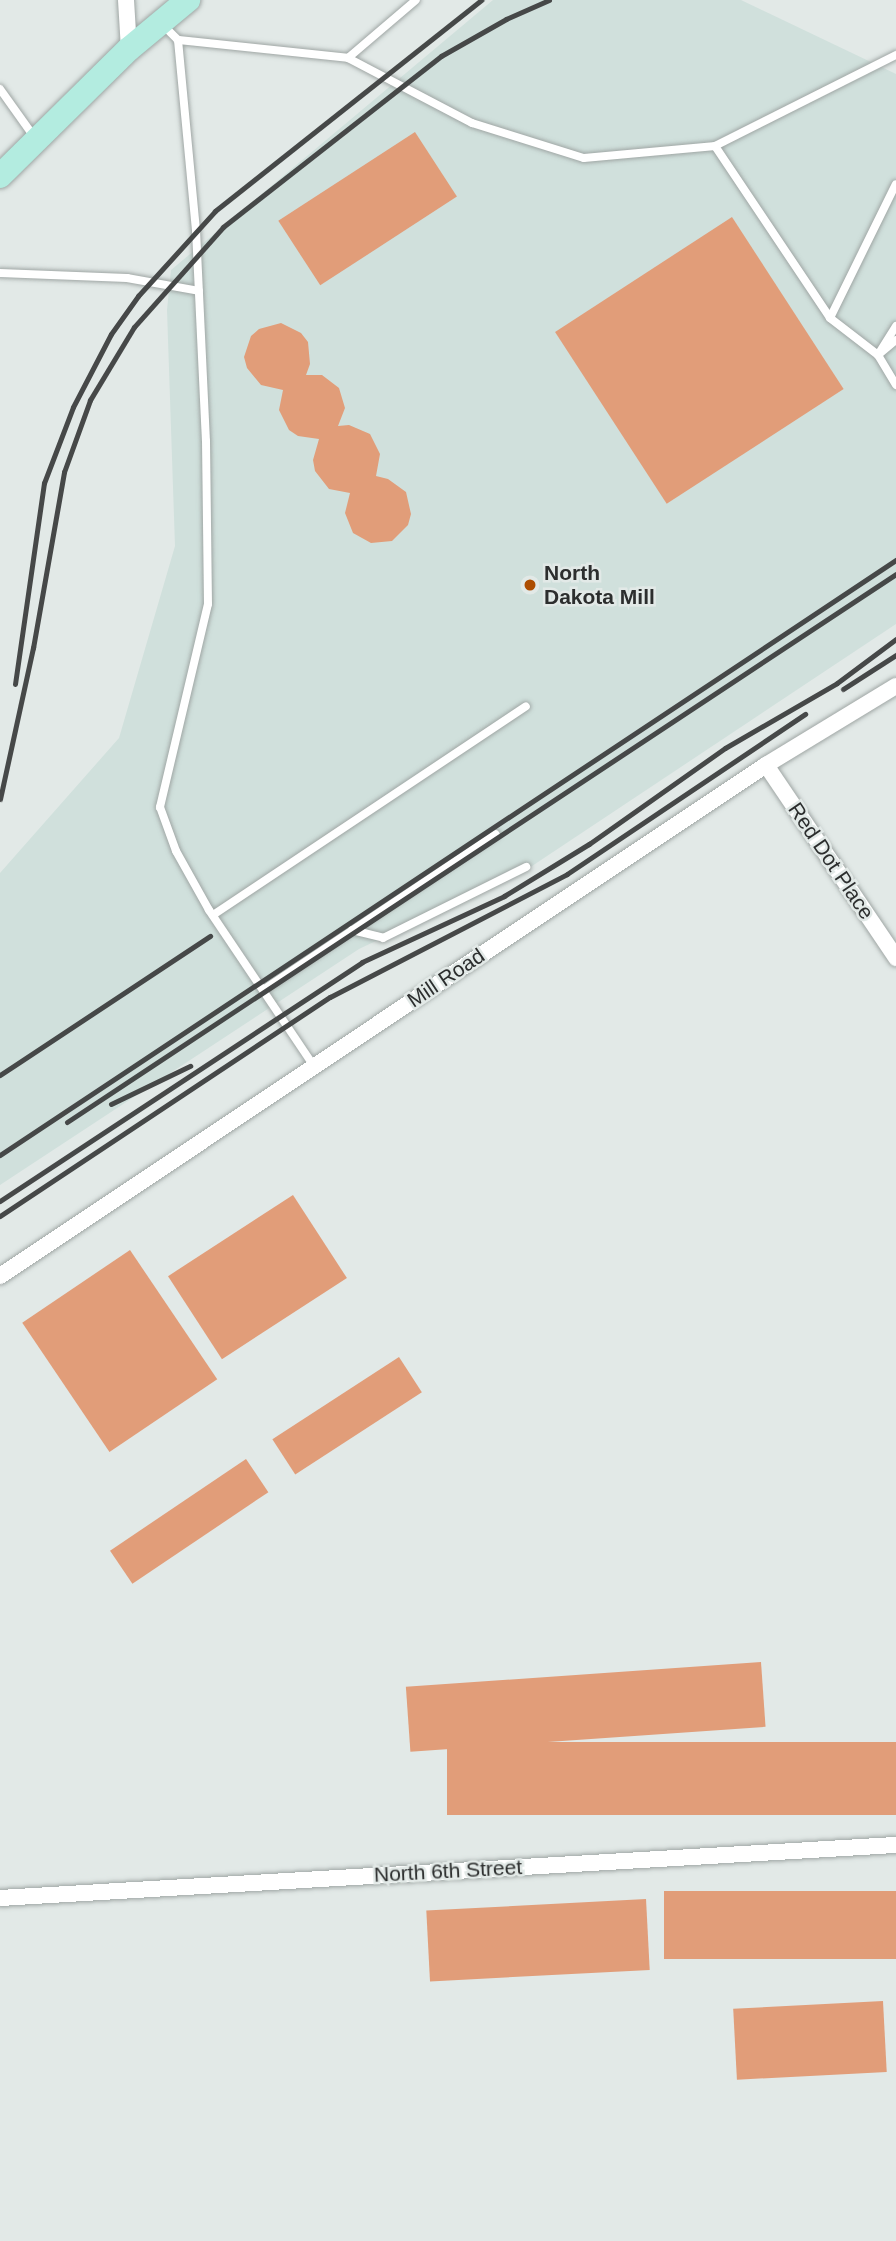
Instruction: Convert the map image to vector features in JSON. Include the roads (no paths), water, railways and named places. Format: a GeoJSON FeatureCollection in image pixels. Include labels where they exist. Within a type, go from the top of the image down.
{"type":"FeatureCollection","features":[{"type":"Feature","properties":{"kind":"main road"},"geometry":{"type":"LineString","coordinates":[[0,176],[129,49],[169,31],[188,0]]}},
{"type":"Feature","properties":{"kind":"street"},"geometry":{"type":"LineString","coordinates":[[126,0],[129,49]]}},
{"type":"Feature","properties":{"kind":"street","name":"Mill Road"},"geometry":{"type":"LineString","coordinates":[[0,1276],[766,765],[896,686]]}},
{"type":"Feature","properties":{"kind":"street","name":"Red Dot Place"},"geometry":{"type":"LineString","coordinates":[[766,765],[896,958]]}},
{"type":"Feature","properties":{"kind":"street","name":"North 6th Street"},"geometry":{"type":"LineString","coordinates":[[0,1898],[896,1845]]}},
{"type":"Feature","properties":{"kind":"lane"},"geometry":{"type":"LineString","coordinates":[[348,58],[416,0]]}},
{"type":"Feature","properties":{"kind":"lane"},"geometry":{"type":"LineString","coordinates":[[314,1066],[213,915],[176,851],[160,807],[208,604],[199,291],[169,31],[348,58],[472,123],[584,158],[715,146],[896,55]]}},
{"type":"Feature","properties":{"kind":"lane"},"geometry":{"type":"LineString","coordinates":[[0,89],[36,140]]}},
{"type":"Feature","properties":{"kind":"lane"},"geometry":{"type":"LineString","coordinates":[[715,146],[830,318],[878,355],[896,385]]}},
{"type":"Feature","properties":{"kind":"lane"},"geometry":{"type":"LineString","coordinates":[[830,318],[896,184]]}},
{"type":"Feature","properties":{"kind":"lane"},"geometry":{"type":"LineString","coordinates":[[0,273],[127,278],[199,291]]}},
{"type":"Feature","properties":{"kind":"lane"},"geometry":{"type":"LineString","coordinates":[[878,355],[896,326]]}},
{"type":"Feature","properties":{"kind":"lane"},"geometry":{"type":"LineString","coordinates":[[878,355],[896,340]]}},
{"type":"Feature","properties":{"kind":"lane"},"geometry":{"type":"LineString","coordinates":[[213,915],[526,706]]}},
{"type":"Feature","properties":{"kind":"lane"},"geometry":{"type":"LineString","coordinates":[[262,990],[496,834]]}},
{"type":"Feature","properties":{"kind":"lane"},"geometry":{"type":"LineString","coordinates":[[352,930],[383,938],[526,867]]}},
{"type":"Feature","properties":{"kind":"railway"},"geometry":{"type":"LineString","coordinates":[[15,684],[44,483],[73,407],[111,334],[138,296],[215,211],[481,0]]}},
{"type":"Feature","properties":{"kind":"railway"},"geometry":{"type":"LineString","coordinates":[[0,799],[33,648],[64,472],[90,400],[134,327],[223,227],[441,56],[506,19],[549,0]]}},
{"type":"Feature","properties":{"kind":"railway"},"geometry":{"type":"LineString","coordinates":[[0,1155],[896,560]]}},
{"type":"Feature","properties":{"kind":"railway"},"geometry":{"type":"LineString","coordinates":[[67,1122],[896,574]]}},
{"type":"Feature","properties":{"kind":"railway"},"geometry":{"type":"LineString","coordinates":[[0,1201],[362,962],[504,896],[589,844],[725,748],[837,683],[896,639]]}},
{"type":"Feature","properties":{"kind":"railway"},"geometry":{"type":"LineString","coordinates":[[843,689],[896,655]]}},
{"type":"Feature","properties":{"kind":"railway"},"geometry":{"type":"LineString","coordinates":[[0,1216],[330,997],[567,874],[805,714]]}},
{"type":"Feature","properties":{"kind":"railway"},"geometry":{"type":"LineString","coordinates":[[0,1075],[210,936]]}},
{"type":"Feature","properties":{"kind":"railway"},"geometry":{"type":"LineString","coordinates":[[111,1104],[190,1066]]}},
{"type":"Feature","properties":{"kind":"place","name":"North Dakota Mill"},"geometry":{"type":"Point","coordinates":[530,585]}}]}
